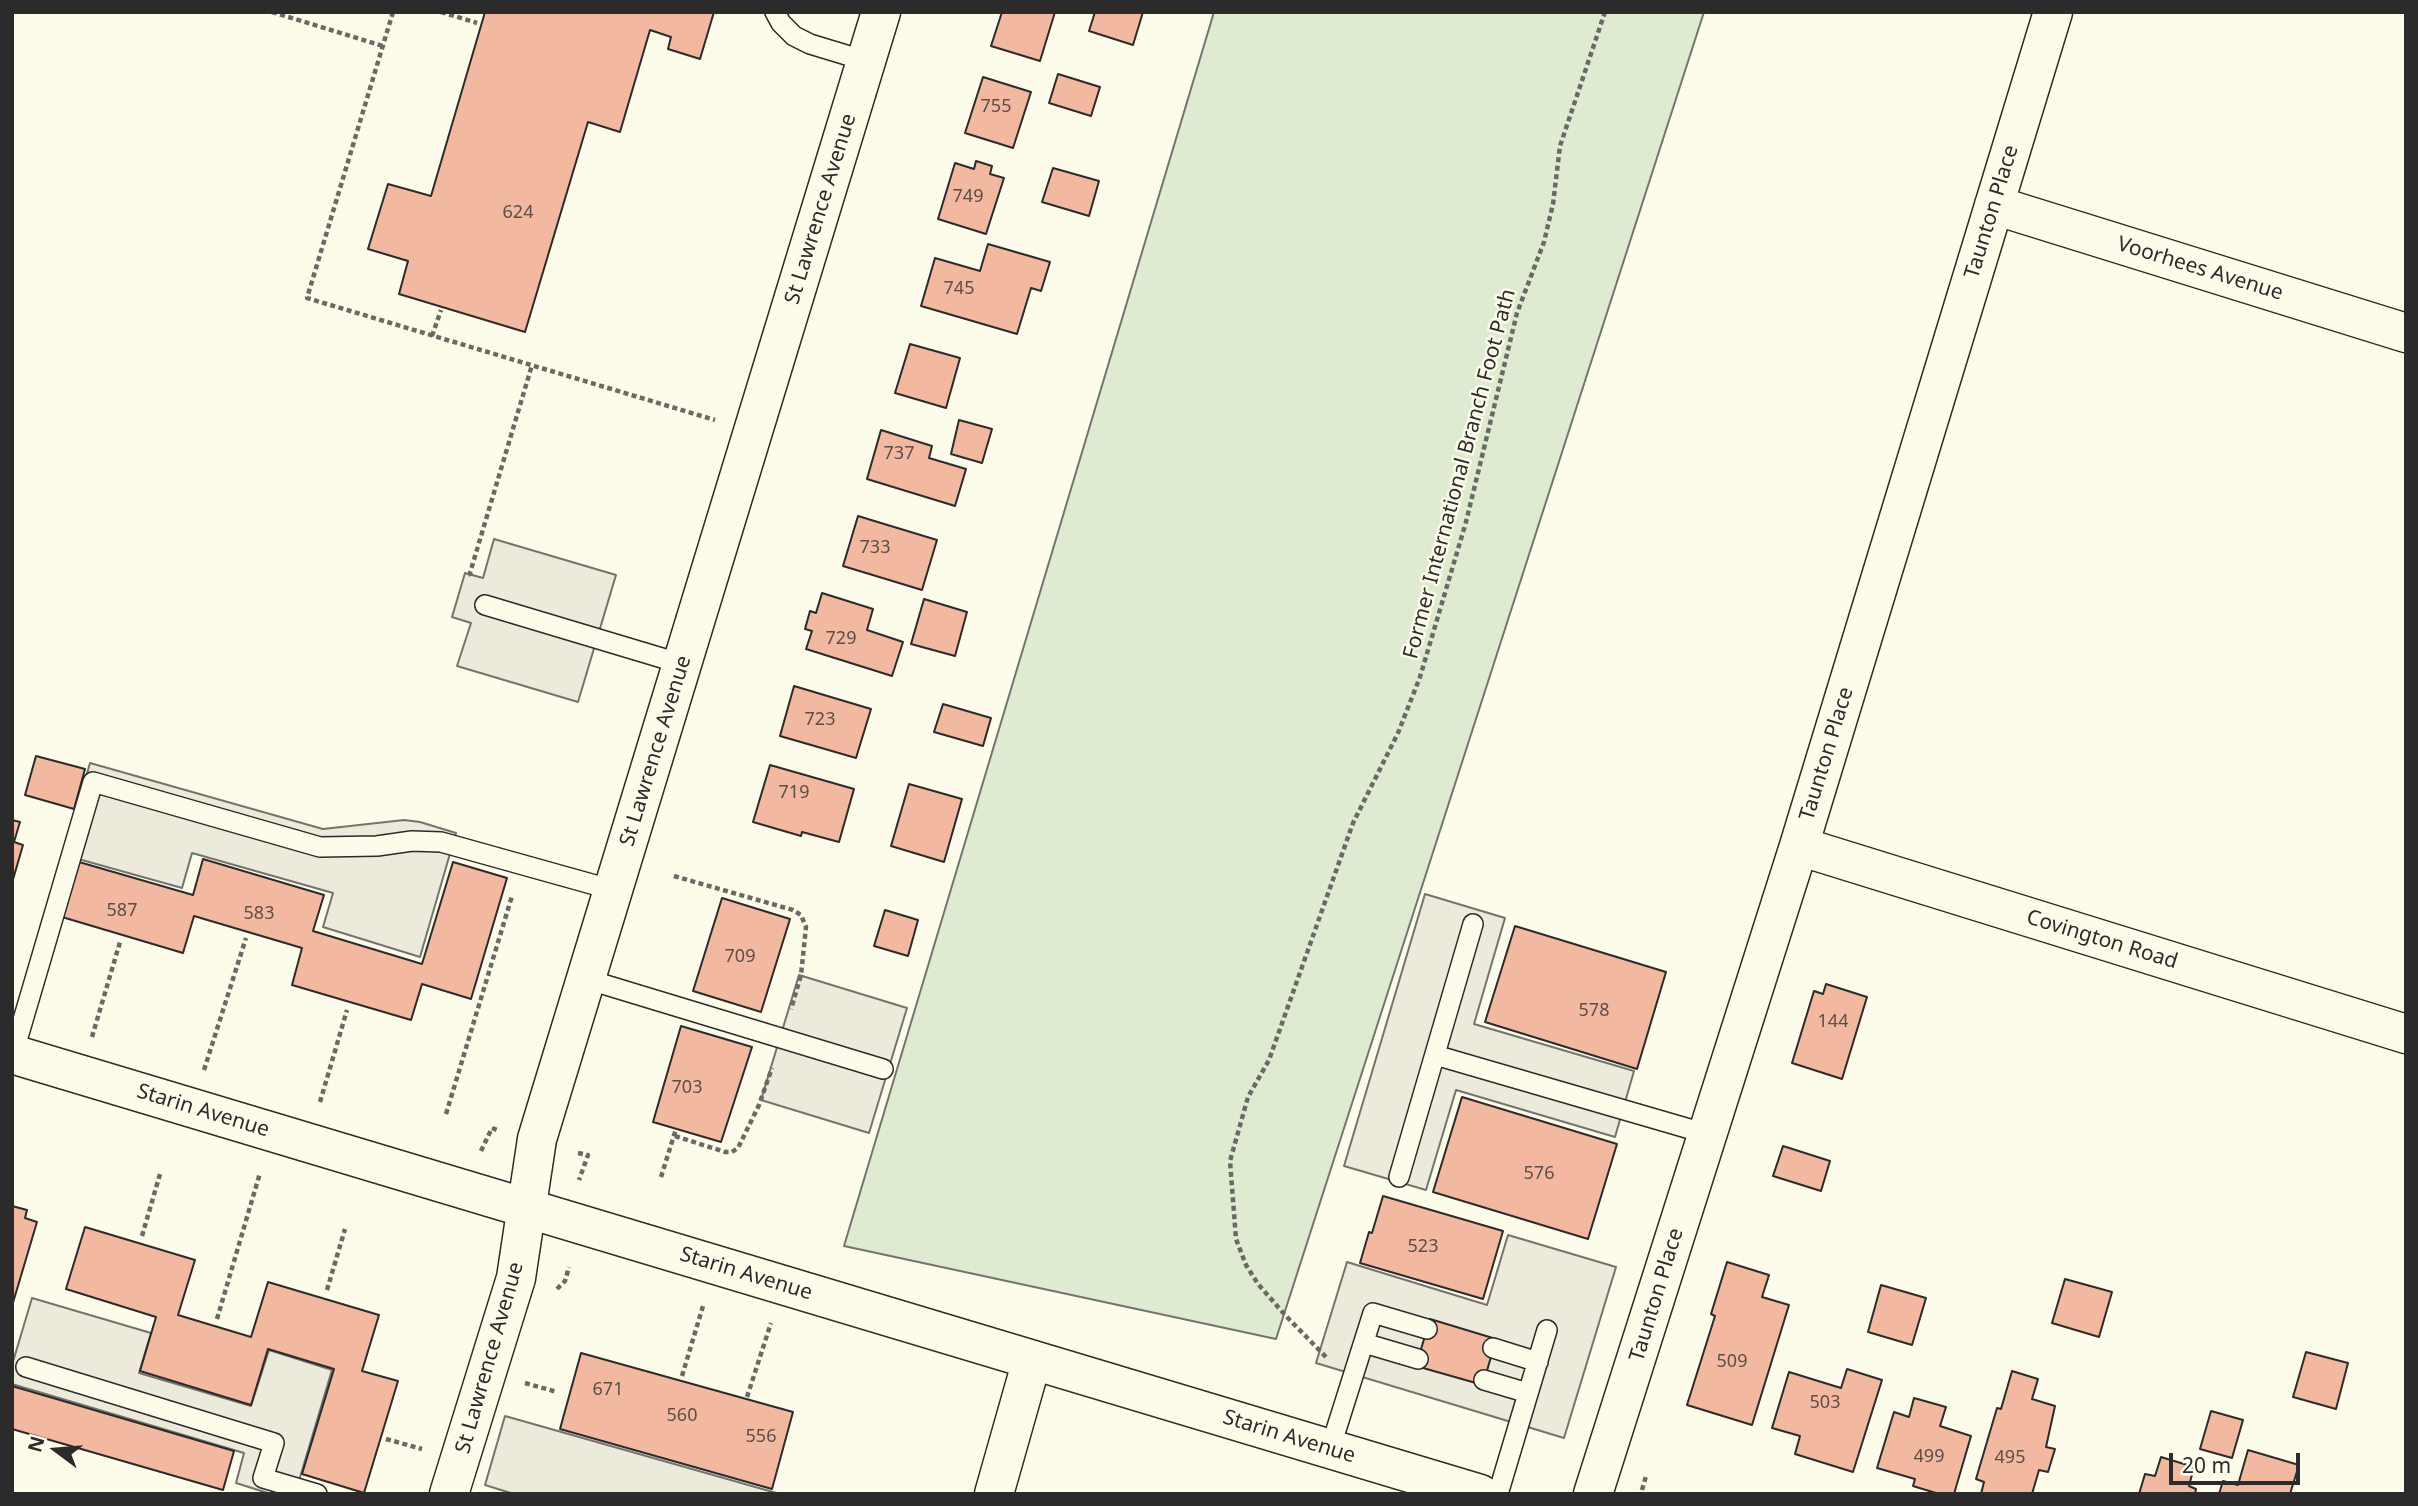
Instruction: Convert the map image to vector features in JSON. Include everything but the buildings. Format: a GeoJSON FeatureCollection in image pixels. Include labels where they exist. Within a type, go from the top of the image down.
{"type":"FeatureCollection","features":[{"type":"Feature","properties":{"kind":"street","name":"St Lawrence Avenue"},"geometry":{"type":"LineString","coordinates":[[449,1494],[516,1278],[537,1139],[881,12]]}},
{"type":"Feature","properties":{"kind":"street","name":"Taunton Place"},"geometry":{"type":"LineString","coordinates":[[1593,1494],[1799,846],[2053,12]]}},
{"type":"Feature","properties":{"kind":"street","name":"Voorhees Avenue"},"geometry":{"type":"LineString","coordinates":[[1994,205],[2406,332]]}},
{"type":"Feature","properties":{"kind":"street","name":"Covington Road"},"geometry":{"type":"LineString","coordinates":[[1799,846],[2406,1034]]}},
{"type":"Feature","properties":{"kind":"street","name":"Starin Avenue"},"geometry":{"type":"LineString","coordinates":[[13,1054],[1480,1494]]}},
{"type":"Feature","properties":{"kind":"street"},"geometry":{"type":"LineString","coordinates":[[994,1494],[1032,1360]]}},
{"type":"Feature","properties":{"kind":"lane"},"geometry":{"type":"LineString","coordinates":[[775,12],[793,36],[866,61]]}},
{"type":"Feature","properties":{"kind":"lane"},"geometry":{"type":"LineString","coordinates":[[485,605],[682,664]]}},
{"type":"Feature","properties":{"kind":"lane"},"geometry":{"type":"LineString","coordinates":[[13,1054],[93,782],[320,847],[377,846],[412,841],[441,842],[613,890]]}},
{"type":"Feature","properties":{"kind":"lane"},"geometry":{"type":"LineString","coordinates":[[1399,1177],[1473,924]]}},
{"type":"Feature","properties":{"kind":"lane"},"geometry":{"type":"LineString","coordinates":[[586,979],[883,1069]]}},
{"type":"Feature","properties":{"kind":"lane"},"geometry":{"type":"LineString","coordinates":[[1435,1055],[1707,1134]]}},
{"type":"Feature","properties":{"kind":"lane"},"geometry":{"type":"LineString","coordinates":[[1330,1449],[1373,1313],[1427,1329]]}},
{"type":"Feature","properties":{"kind":"lane"},"geometry":{"type":"LineString","coordinates":[[1498,1494],[1547,1330]]}},
{"type":"Feature","properties":{"kind":"lane"},"geometry":{"type":"LineString","coordinates":[[1364,1343],[1418,1359]]}},
{"type":"Feature","properties":{"kind":"lane"},"geometry":{"type":"LineString","coordinates":[[1493,1348],[1538,1362]]}},
{"type":"Feature","properties":{"kind":"lane"},"geometry":{"type":"LineString","coordinates":[[26,1367],[274,1443],[263,1478],[317,1494]]}},
{"type":"Feature","properties":{"kind":"lane"},"geometry":{"type":"LineString","coordinates":[[1484,1380],[1528,1393]]}},
{"type":"Feature","properties":{"kind":"path"},"geometry":{"type":"LineString","coordinates":[[272,12],[383,46]]}},
{"type":"Feature","properties":{"kind":"path"},"geometry":{"type":"LineString","coordinates":[[393,12],[307,298],[725,423]]}},
{"type":"Feature","properties":{"kind":"path"},"geometry":{"type":"LineString","coordinates":[[441,12],[477,23]]}},
{"type":"Feature","properties":{"kind":"path","name":"Former International Branch Foot Path"},"geometry":{"type":"LineString","coordinates":[[1355,1372],[1324,1356],[1267,1294],[1246,1265],[1236,1239],[1230,1161],[1248,1097],[1269,1060],[1353,823],[1398,733],[1420,677],[1466,522],[1517,313],[1544,242],[1553,204],[1560,146],[1605,12]]}},
{"type":"Feature","properties":{"kind":"path"},"geometry":{"type":"LineString","coordinates":[[432,336],[440,310]]}},
{"type":"Feature","properties":{"kind":"path"},"geometry":{"type":"LineString","coordinates":[[470,573],[532,365]]}},
{"type":"Feature","properties":{"kind":"path"},"geometry":{"type":"LineString","coordinates":[[674,876],[798,912],[806,927],[801,975]]}},
{"type":"Feature","properties":{"kind":"path"},"geometry":{"type":"LineString","coordinates":[[446,1114],[513,891]]}},
{"type":"Feature","properties":{"kind":"path"},"geometry":{"type":"LineString","coordinates":[[205,1066],[246,938]]}},
{"type":"Feature","properties":{"kind":"path"},"geometry":{"type":"LineString","coordinates":[[93,1036],[120,942]]}},
{"type":"Feature","properties":{"kind":"path"},"geometry":{"type":"LineString","coordinates":[[320,1104],[347,1010]]}},
{"type":"Feature","properties":{"kind":"path"},"geometry":{"type":"LineString","coordinates":[[674,1136],[732,1152],[741,1144],[759,1105]]}},
{"type":"Feature","properties":{"kind":"path"},"geometry":{"type":"LineString","coordinates":[[480,1155],[492,1128]]}},
{"type":"Feature","properties":{"kind":"path"},"geometry":{"type":"LineString","coordinates":[[661,1177],[676,1129]]}},
{"type":"Feature","properties":{"kind":"path"},"geometry":{"type":"LineString","coordinates":[[578,1181],[588,1155]]}},
{"type":"Feature","properties":{"kind":"path"},"geometry":{"type":"LineString","coordinates":[[217,1320],[261,1172]]}},
{"type":"Feature","properties":{"kind":"path"},"geometry":{"type":"LineString","coordinates":[[142,1236],[160,1174]]}},
{"type":"Feature","properties":{"kind":"path"},"geometry":{"type":"LineString","coordinates":[[327,1290],[345,1229]]}},
{"type":"Feature","properties":{"kind":"path"},"geometry":{"type":"LineString","coordinates":[[558,1290],[565,1281],[569,1267]]}},
{"type":"Feature","properties":{"kind":"path"},"geometry":{"type":"LineString","coordinates":[[682,1376],[703,1307]]}},
{"type":"Feature","properties":{"kind":"path"},"geometry":{"type":"LineString","coordinates":[[747,1397],[770,1326]]}},
{"type":"Feature","properties":{"kind":"path"},"geometry":{"type":"LineString","coordinates":[[516,1381],[557,1392]]}},
{"type":"Feature","properties":{"kind":"path"},"geometry":{"type":"LineString","coordinates":[[386,1439],[427,1450]]}},
{"type":"Feature","properties":{"kind":"green space"},"geometry":{"type":"Polygon","coordinates":[[[1214,12],[1704,12],[1276,1339],[844,1246],[1214,12]]]}},
{"type":"Feature","properties":{"kind":"shaded area"},"geometry":{"type":"Polygon","coordinates":[[[494,539],[616,575],[578,702],[457,666],[471,623],[452,617],[465,573],[483,578],[494,539]]]}},
{"type":"Feature","properties":{"kind":"shaded area"},"geometry":{"type":"Polygon","coordinates":[[[90,763],[323,829],[404,820],[456,833],[420,957],[323,927],[333,893],[192,853],[182,888],[64,855],[90,763]]]}},
{"type":"Feature","properties":{"kind":"shaded area"},"geometry":{"type":"Polygon","coordinates":[[[1425,894],[1505,918],[1474,1024],[1634,1071],[1615,1137],[1456,1090],[1426,1190],[1344,1166],[1425,894]]]}},
{"type":"Feature","properties":{"kind":"shaded area"},"geometry":{"type":"Polygon","coordinates":[[[799,975],[907,1008],[869,1133],[761,1100],[799,975]]]}},
{"type":"Feature","properties":{"kind":"shaded area"},"geometry":{"type":"Polygon","coordinates":[[[1508,1235],[1616,1267],[1564,1438],[1316,1363],[1347,1262],[1487,1305],[1508,1235]]]}},
{"type":"Feature","properties":{"kind":"shaded area"},"geometry":{"type":"Polygon","coordinates":[[[32,1298],[151,1333],[139,1373],[251,1406],[269,1350],[332,1370],[295,1494],[271,1494],[236,1483],[244,1453],[12,1384],[12,1365],[32,1298]]]}},
{"type":"Feature","properties":{"kind":"shaded area"},"geometry":{"type":"Polygon","coordinates":[[[505,1416],[780,1494],[514,1494],[485,1485],[505,1416]]]}}]}
